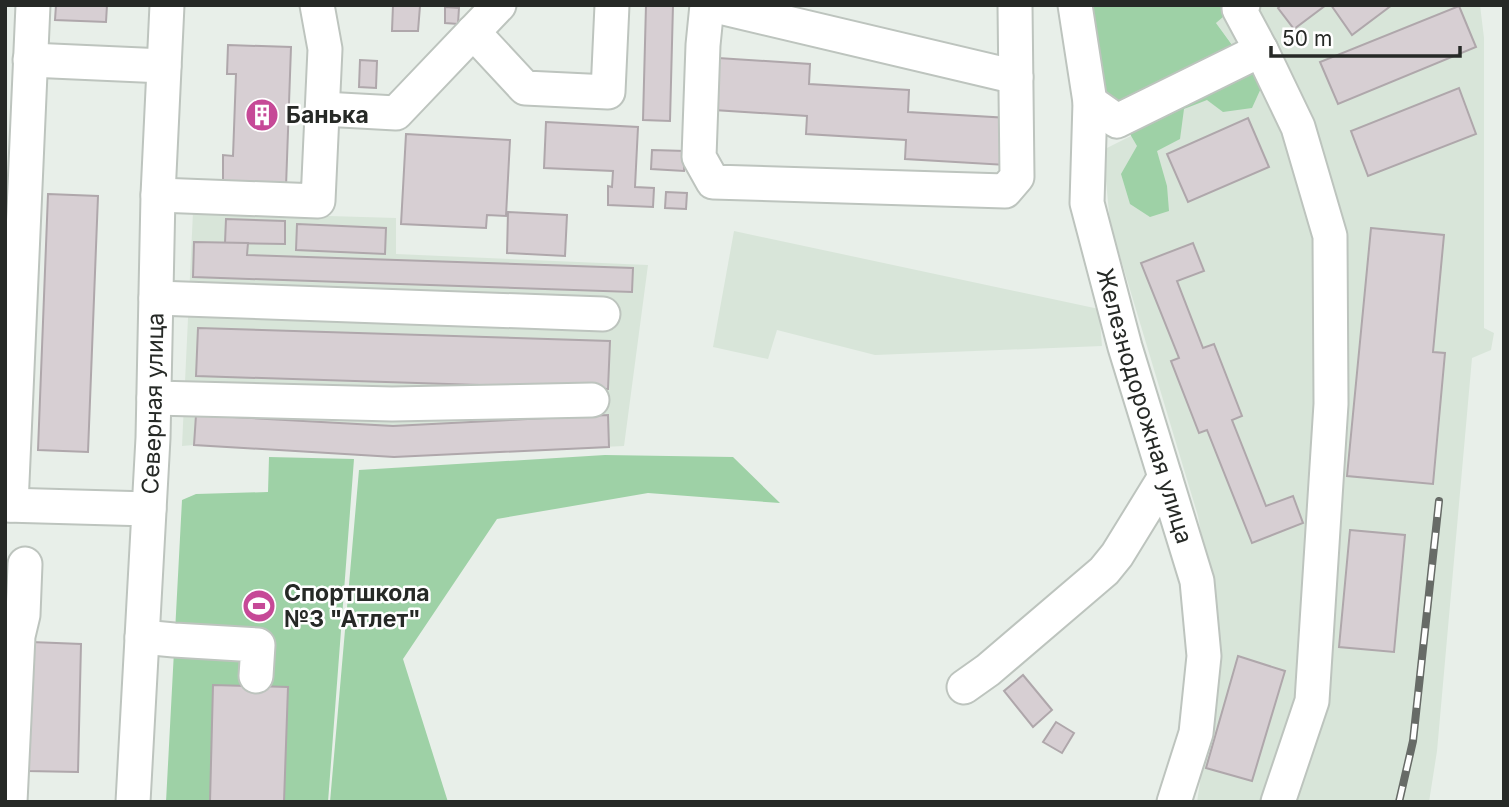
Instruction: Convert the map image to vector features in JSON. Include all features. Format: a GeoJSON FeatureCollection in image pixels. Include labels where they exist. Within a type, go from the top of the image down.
{"type":"FeatureCollection","features":[{"type":"Feature","properties":{"kind":"street"},"geometry":{"type":"LineString","coordinates":[[33,5],[11,386],[8,505],[149,509]]}},
{"type":"Feature","properties":{"kind":"street","name":"Северная улица"},"geometry":{"type":"LineString","coordinates":[[133,802],[154,398],[158,195],[167,5]]}},
{"type":"Feature","properties":{"kind":"street"},"geometry":{"type":"LineString","coordinates":[[158,195],[318,201],[326,49],[317,5]]}},
{"type":"Feature","properties":{"kind":"street"},"geometry":{"type":"LineString","coordinates":[[323,109],[396,113],[499,5]]}},
{"type":"Feature","properties":{"kind":"street"},"geometry":{"type":"LineString","coordinates":[[473,32],[525,88],[608,92],[612,5]]}},
{"type":"Feature","properties":{"kind":"street"},"geometry":{"type":"LineString","coordinates":[[1014,5],[1016,77],[1017,177],[1005,191],[713,182],[699,157],[703,46],[709,5],[1016,77]]}},
{"type":"Feature","properties":{"kind":"street"},"geometry":{"type":"LineString","coordinates":[[1244,5],[1239,9],[1298,127],[1330,236],[1331,404],[1312,701],[1278,802]]}},
{"type":"Feature","properties":{"kind":"street","name":"Железнодорожная улица"},"geometry":{"type":"LineString","coordinates":[[1070,8],[1090,102],[1087,202],[1125,347],[1197,581],[1204,656],[1195,733],[1174,802]]}},
{"type":"Feature","properties":{"kind":"street"},"geometry":{"type":"LineString","coordinates":[[1090,102],[1117,121],[1261,50]]}},
{"type":"Feature","properties":{"kind":"street"},"geometry":{"type":"LineString","coordinates":[[30,60],[164,66]]}},
{"type":"Feature","properties":{"kind":"street"},"geometry":{"type":"LineString","coordinates":[[156,298],[603,313]]}},
{"type":"Feature","properties":{"kind":"street"},"geometry":{"type":"LineString","coordinates":[[154,398],[392,404],[592,400]]}},
{"type":"Feature","properties":{"kind":"street"},"geometry":{"type":"LineString","coordinates":[[964,687],[988,670],[1104,570],[1117,555],[1165,477]]}},
{"type":"Feature","properties":{"kind":"street"},"geometry":{"type":"LineString","coordinates":[[10,802],[8,760],[11,636],[23,615],[25,564]]}},
{"type":"Feature","properties":{"kind":"street"},"geometry":{"type":"LineString","coordinates":[[142,637],[258,645],[256,676]]}},
{"type":"Feature","properties":{"kind":"shaded area"},"geometry":{"type":"Polygon","coordinates":[[[1237,5],[1480,5],[1484,38],[1484,328],[1494,333],[1491,350],[1472,358],[1437,751],[1429,802],[1197,802],[1221,644],[1198,516],[1110,223],[1103,150],[1254,74],[1216,23],[1237,5]]]}},
{"type":"Feature","properties":{"kind":"shaded area"},"geometry":{"type":"Polygon","coordinates":[[[193,212],[396,218],[396,254],[648,265],[624,446],[394,457],[182,446],[193,212]]]}},
{"type":"Feature","properties":{"kind":"shaded area"},"geometry":{"type":"Polygon","coordinates":[[[734,231],[1099,309],[1102,346],[875,355],[777,330],[768,359],[713,347],[734,231]]]}},
{"type":"Feature","properties":{"kind":"green space"},"geometry":{"type":"Polygon","coordinates":[[[1087,5],[1237,5],[1216,23],[1262,86],[1252,108],[1223,112],[1207,100],[1184,109],[1180,139],[1157,151],[1167,186],[1169,211],[1150,217],[1130,204],[1121,174],[1137,146],[1116,110],[1097,93],[1087,5]]]}},
{"type":"Feature","properties":{"kind":"green space"},"geometry":{"type":"Polygon","coordinates":[[[605,455],[733,457],[780,503],[648,493],[497,519],[403,659],[448,802],[330,802],[359,470],[605,455]]]}},
{"type":"Feature","properties":{"kind":"green space","name":"Спортшкола №3 \"Атлет\""},"geometry":{"type":"Polygon","coordinates":[[[269,457],[354,459],[328,802],[166,802],[182,500],[196,494],[268,492],[269,457]]]}},
{"type":"Feature","properties":{"kind":"building"},"geometry":{"type":"Polygon","coordinates":[[[56,5],[107,5],[106,22],[55,20],[56,5]]]}},
{"type":"Feature","properties":{"kind":"building"},"geometry":{"type":"Polygon","coordinates":[[[393,5],[420,6],[418,31],[392,31],[393,5]]]}},
{"type":"Feature","properties":{"kind":"building"},"geometry":{"type":"Polygon","coordinates":[[[646,5],[673,5],[670,121],[643,120],[646,5]]]}},
{"type":"Feature","properties":{"kind":"building"},"geometry":{"type":"Polygon","coordinates":[[[1281,5],[1326,5],[1294,29],[1278,8],[1281,5]]]}},
{"type":"Feature","properties":{"kind":"building"},"geometry":{"type":"Polygon","coordinates":[[[1331,5],[1392,5],[1352,35],[1331,5]]]}},
{"type":"Feature","properties":{"kind":"building"},"geometry":{"type":"Polygon","coordinates":[[[1459,6],[1476,47],[1338,104],[1320,62],[1459,6]]]}},
{"type":"Feature","properties":{"kind":"building"},"geometry":{"type":"Polygon","coordinates":[[[445,7],[459,8],[458,24],[445,23],[445,7]]]}},
{"type":"Feature","properties":{"kind":"building","name":"Банька"},"geometry":{"type":"Polygon","coordinates":[[[228,45],[291,47],[286,187],[223,185],[223,155],[233,156],[236,74],[227,74],[228,45]]]}},
{"type":"Feature","properties":{"kind":"building"},"geometry":{"type":"Polygon","coordinates":[[[718,58],[810,64],[809,84],[909,90],[908,112],[1009,118],[1006,165],[905,159],[906,140],[806,134],[807,116],[714,110],[718,58]]]}},
{"type":"Feature","properties":{"kind":"building"},"geometry":{"type":"Polygon","coordinates":[[[360,60],[377,61],[376,88],[359,87],[360,60]]]}},
{"type":"Feature","properties":{"kind":"building"},"geometry":{"type":"Polygon","coordinates":[[[1459,88],[1476,134],[1368,176],[1351,131],[1459,88]]]}},
{"type":"Feature","properties":{"kind":"building"},"geometry":{"type":"Polygon","coordinates":[[[1248,118],[1269,167],[1188,202],[1167,154],[1248,118]]]}},
{"type":"Feature","properties":{"kind":"building"},"geometry":{"type":"Polygon","coordinates":[[[546,122],[638,127],[635,187],[654,188],[653,207],[608,205],[608,186],[612,187],[613,171],[544,168],[546,122]]]}},
{"type":"Feature","properties":{"kind":"building"},"geometry":{"type":"Polygon","coordinates":[[[406,134],[510,140],[506,216],[487,215],[486,228],[401,224],[406,134]]]}},
{"type":"Feature","properties":{"kind":"building"},"geometry":{"type":"Polygon","coordinates":[[[652,150],[685,151],[684,171],[651,169],[652,150]]]}},
{"type":"Feature","properties":{"kind":"building"},"geometry":{"type":"Polygon","coordinates":[[[666,192],[687,193],[686,209],[665,208],[666,192]]]}},
{"type":"Feature","properties":{"kind":"building"},"geometry":{"type":"Polygon","coordinates":[[[48,194],[98,196],[88,452],[38,450],[48,194]]]}},
{"type":"Feature","properties":{"kind":"building"},"geometry":{"type":"Polygon","coordinates":[[[508,212],[567,215],[565,256],[507,253],[508,212]]]}},
{"type":"Feature","properties":{"kind":"building"},"geometry":{"type":"Polygon","coordinates":[[[226,219],[285,221],[285,244],[225,243],[226,219]]]}},
{"type":"Feature","properties":{"kind":"building"},"geometry":{"type":"Polygon","coordinates":[[[297,224],[386,228],[385,254],[296,250],[297,224]]]}},
{"type":"Feature","properties":{"kind":"building"},"geometry":{"type":"Polygon","coordinates":[[[1371,228],[1444,235],[1433,352],[1445,353],[1433,484],[1347,476],[1371,228]]]}},
{"type":"Feature","properties":{"kind":"building"},"geometry":{"type":"Polygon","coordinates":[[[194,242],[248,243],[247,255],[633,268],[632,292],[193,277],[194,242]]]}},
{"type":"Feature","properties":{"kind":"building"},"geometry":{"type":"Polygon","coordinates":[[[1193,243],[1204,271],[1177,281],[1203,348],[1214,344],[1242,416],[1232,420],[1266,506],[1293,496],[1303,523],[1252,543],[1207,430],[1199,433],[1171,361],[1179,358],[1141,263],[1193,243]]]}},
{"type":"Feature","properties":{"kind":"building"},"geometry":{"type":"Polygon","coordinates":[[[198,328],[610,341],[608,389],[196,376],[198,328]]]}},
{"type":"Feature","properties":{"kind":"building"},"geometry":{"type":"Polygon","coordinates":[[[196,415],[393,426],[608,415],[609,447],[394,457],[194,445],[196,415]]]}},
{"type":"Feature","properties":{"kind":"building"},"geometry":{"type":"Polygon","coordinates":[[[1350,530],[1405,535],[1394,652],[1339,647],[1350,530]]]}},
{"type":"Feature","properties":{"kind":"building"},"geometry":{"type":"Polygon","coordinates":[[[31,642],[81,644],[78,772],[27,771],[31,642]]]}},
{"type":"Feature","properties":{"kind":"building"},"geometry":{"type":"Polygon","coordinates":[[[1238,656],[1285,671],[1252,781],[1206,768],[1238,656]]]}},
{"type":"Feature","properties":{"kind":"building"},"geometry":{"type":"Polygon","coordinates":[[[1023,675],[1052,710],[1033,727],[1004,691],[1023,675]]]}},
{"type":"Feature","properties":{"kind":"building"},"geometry":{"type":"Polygon","coordinates":[[[213,685],[288,687],[284,802],[210,802],[213,685]]]}},
{"type":"Feature","properties":{"kind":"building"},"geometry":{"type":"Polygon","coordinates":[[[1056,722],[1074,733],[1062,753],[1043,742],[1056,722]]]}},
{"type":"Feature","properties":{"kind":"railway"},"geometry":{"type":"LineString","coordinates":[[1399,802],[1413,741],[1439,501]]}},
{"type":"Feature","properties":{"kind":"place","name":"Банька"},"geometry":{"type":"Point","coordinates":[262,115]}},
{"type":"Feature","properties":{"kind":"place","name":"Спортшкола №3 \"Атлет\""},"geometry":{"type":"Point","coordinates":[259,606]}}]}
